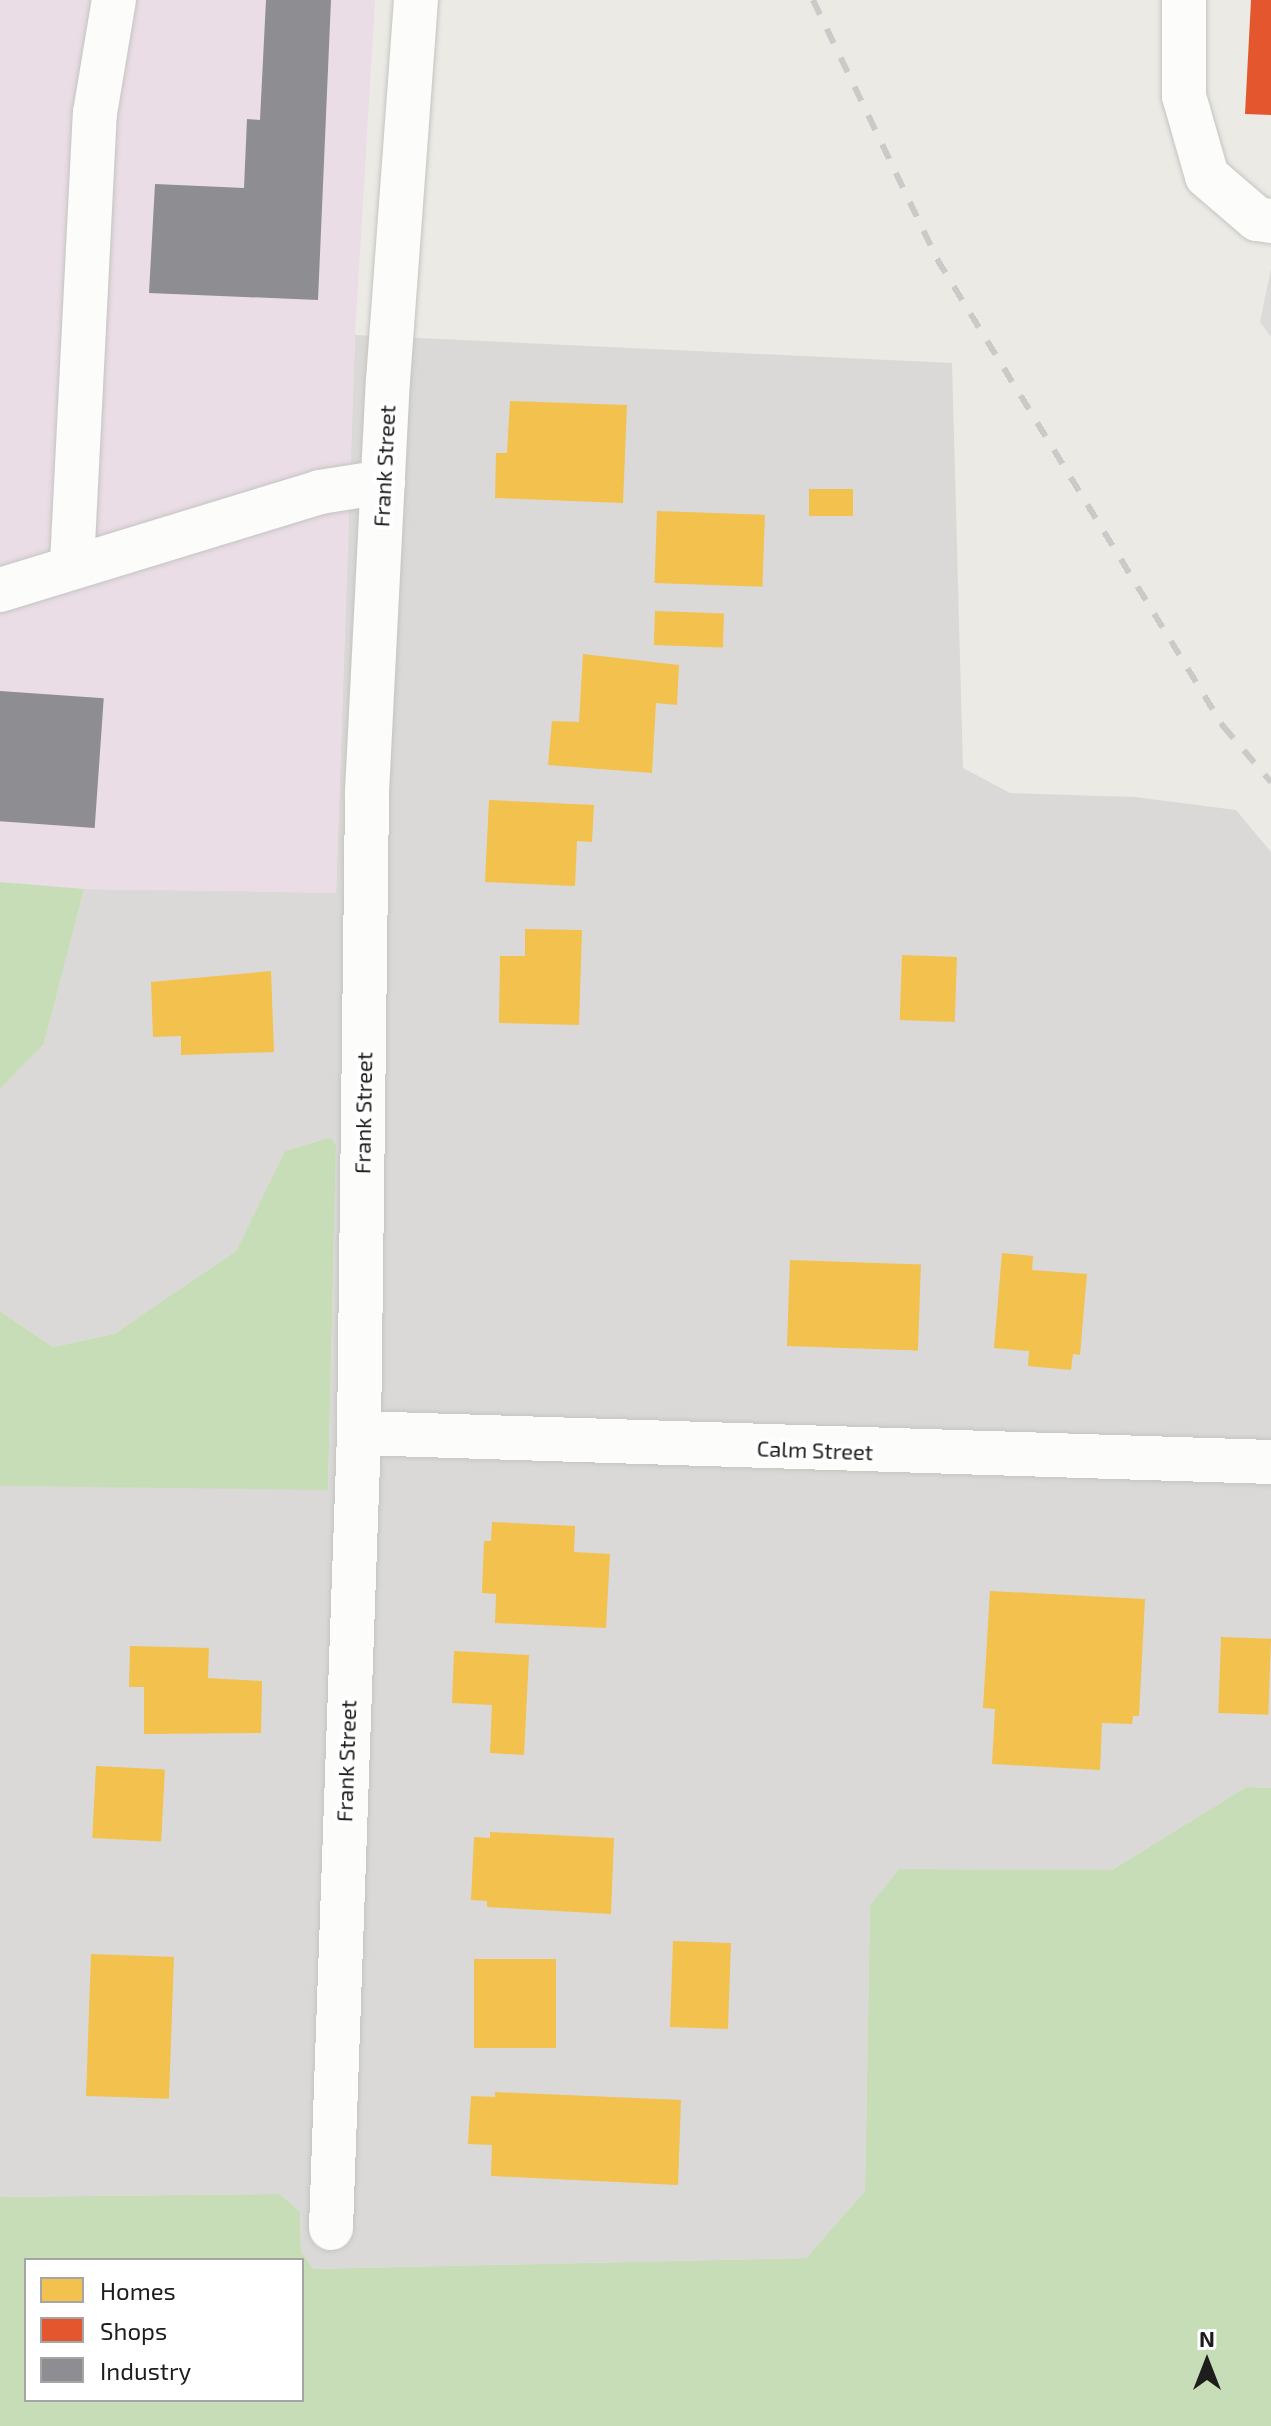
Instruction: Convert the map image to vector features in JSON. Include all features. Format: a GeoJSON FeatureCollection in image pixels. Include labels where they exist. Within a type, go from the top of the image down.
{"type":"FeatureCollection","features":[{"type":"Feature","properties":{"kind":"street"},"geometry":{"type":"LineString","coordinates":[[72,564],[95,113],[114,0]]}},
{"type":"Feature","properties":{"kind":"street","name":"Frank Street"},"geometry":{"type":"LineString","coordinates":[[331,2228],[359,1433],[367,792],[383,482],[416,0]]}},
{"type":"Feature","properties":{"kind":"street"},"geometry":{"type":"LineString","coordinates":[[1184,0],[1184,96],[1207,176],[1257,219],[1271,221]]}},
{"type":"Feature","properties":{"kind":"street"},"geometry":{"type":"LineString","coordinates":[[0,590],[72,564],[320,492],[383,482]]}},
{"type":"Feature","properties":{"kind":"street","name":"Calm Street"},"geometry":{"type":"LineString","coordinates":[[359,1433],[1271,1462]]}},
{"type":"Feature","properties":{"kind":"shaded area"},"geometry":{"type":"Polygon","coordinates":[[[0,0],[375,0],[355,335],[336,893],[84,889],[0,882],[0,0]]]}},
{"type":"Feature","properties":{"kind":"shaded area"},"geometry":{"type":"Polygon","coordinates":[[[1271,269],[1271,337],[1260,322],[1271,269]]]}},
{"type":"Feature","properties":{"kind":"shaded area"},"geometry":{"type":"Polygon","coordinates":[[[355,335],[952,363],[963,768],[1010,793],[1135,797],[1236,810],[1271,852],[1271,1788],[1246,1787],[1112,1870],[899,1869],[870,1907],[865,2191],[806,2258],[313,2269],[301,2251],[300,2212],[280,2194],[0,2197],[0,1486],[328,1489],[336,1145],[331,1137],[285,1151],[236,1251],[114,1334],[53,1347],[0,1311],[0,1089],[44,1044],[84,889],[336,892],[355,335]]]}},
{"type":"Feature","properties":{"kind":"green space"},"geometry":{"type":"Polygon","coordinates":[[[0,882],[84,889],[44,1044],[0,1089],[0,882]]]}},
{"type":"Feature","properties":{"kind":"green space"},"geometry":{"type":"Polygon","coordinates":[[[331,1137],[336,1145],[328,1490],[0,1486],[0,1311],[53,1347],[114,1334],[236,1251],[285,1151],[331,1137]]]}},
{"type":"Feature","properties":{"kind":"green space"},"geometry":{"type":"Polygon","coordinates":[[[1246,1787],[1271,1788],[1271,2426],[0,2426],[0,2197],[280,2194],[300,2212],[301,2251],[313,2269],[806,2258],[865,2191],[870,1906],[899,1869],[1112,1870],[1246,1787]]]}},
{"type":"Feature","properties":{"kind":"building: Homes"},"geometry":{"type":"Polygon","coordinates":[[[510,401],[627,405],[623,503],[495,498],[496,453],[507,453],[510,401]]]}},
{"type":"Feature","properties":{"kind":"building: Homes"},"geometry":{"type":"Polygon","coordinates":[[[809,489],[853,489],[853,516],[809,516],[809,489]]]}},
{"type":"Feature","properties":{"kind":"building: Homes"},"geometry":{"type":"Polygon","coordinates":[[[657,511],[765,515],[762,587],[654,583],[657,511]]]}},
{"type":"Feature","properties":{"kind":"building: Homes"},"geometry":{"type":"Polygon","coordinates":[[[655,611],[724,613],[723,647],[654,645],[655,611]]]}},
{"type":"Feature","properties":{"kind":"building: Homes"},"geometry":{"type":"Polygon","coordinates":[[[583,654],[679,665],[677,705],[656,703],[652,773],[548,765],[552,721],[579,722],[583,654]]]}},
{"type":"Feature","properties":{"kind":"building: Homes"},"geometry":{"type":"Polygon","coordinates":[[[489,800],[594,805],[592,842],[577,841],[575,886],[485,882],[489,800]]]}},
{"type":"Feature","properties":{"kind":"building: Homes"},"geometry":{"type":"Polygon","coordinates":[[[525,929],[582,930],[579,1025],[499,1023],[500,956],[525,956],[525,929]]]}},
{"type":"Feature","properties":{"kind":"building: Homes"},"geometry":{"type":"Polygon","coordinates":[[[902,955],[957,957],[955,1022],[900,1020],[902,955]]]}},
{"type":"Feature","properties":{"kind":"building: Homes"},"geometry":{"type":"Polygon","coordinates":[[[271,971],[274,1052],[181,1055],[181,1036],[153,1037],[151,982],[271,971]]]}},
{"type":"Feature","properties":{"kind":"building: Homes"},"geometry":{"type":"Polygon","coordinates":[[[1002,1253],[1033,1256],[1032,1270],[1087,1274],[1080,1355],[1073,1354],[1071,1370],[1028,1366],[1029,1351],[994,1348],[1002,1253]]]}},
{"type":"Feature","properties":{"kind":"building: Homes"},"geometry":{"type":"Polygon","coordinates":[[[790,1260],[921,1265],[918,1351],[787,1346],[790,1260]]]}},
{"type":"Feature","properties":{"kind":"building: Homes"},"geometry":{"type":"Polygon","coordinates":[[[492,1522],[575,1526],[574,1552],[610,1554],[606,1628],[495,1623],[496,1594],[482,1593],[484,1541],[491,1541],[492,1522]]]}},
{"type":"Feature","properties":{"kind":"building: Homes"},"geometry":{"type":"Polygon","coordinates":[[[990,1591],[1145,1599],[1139,1716],[1133,1716],[1132,1724],[1102,1723],[1100,1770],[992,1764],[995,1709],[983,1708],[990,1591]]]}},
{"type":"Feature","properties":{"kind":"building: Homes"},"geometry":{"type":"Polygon","coordinates":[[[1221,1637],[1271,1639],[1268,1715],[1218,1713],[1221,1637]]]}},
{"type":"Feature","properties":{"kind":"building: Homes"},"geometry":{"type":"Polygon","coordinates":[[[130,1646],[209,1648],[208,1678],[262,1681],[261,1733],[144,1734],[144,1687],[129,1687],[130,1646]]]}},
{"type":"Feature","properties":{"kind":"building: Homes"},"geometry":{"type":"Polygon","coordinates":[[[454,1651],[529,1655],[524,1755],[490,1753],[492,1705],[452,1703],[454,1651]]]}},
{"type":"Feature","properties":{"kind":"building: Homes"},"geometry":{"type":"Polygon","coordinates":[[[96,1766],[165,1770],[161,1842],[92,1838],[96,1766]]]}},
{"type":"Feature","properties":{"kind":"building: Homes"},"geometry":{"type":"Polygon","coordinates":[[[490,1832],[614,1838],[611,1914],[487,1907],[487,1901],[471,1900],[474,1837],[490,1838],[490,1832]]]}},
{"type":"Feature","properties":{"kind":"building: Homes"},"geometry":{"type":"Polygon","coordinates":[[[673,1941],[731,1943],[728,2029],[670,2027],[673,1941]]]}},
{"type":"Feature","properties":{"kind":"building: Homes"},"geometry":{"type":"Polygon","coordinates":[[[91,1954],[174,1957],[169,2099],[86,2096],[91,1954]]]}},
{"type":"Feature","properties":{"kind":"building: Homes"},"geometry":{"type":"Polygon","coordinates":[[[474,1959],[556,1959],[556,2048],[474,2048],[474,1959]]]}},
{"type":"Feature","properties":{"kind":"building: Homes"},"geometry":{"type":"Polygon","coordinates":[[[495,2092],[681,2100],[678,2185],[491,2176],[492,2145],[468,2144],[471,2096],[495,2097],[495,2092]]]}},
{"type":"Feature","properties":{"kind":"building: Shops"},"geometry":{"type":"Polygon","coordinates":[[[1251,0],[1271,0],[1271,115],[1245,114],[1251,0]]]}},
{"type":"Feature","properties":{"kind":"building: Industry"},"geometry":{"type":"Polygon","coordinates":[[[266,0],[331,0],[318,300],[149,293],[155,184],[244,188],[247,119],[260,120],[266,0]]]}},
{"type":"Feature","properties":{"kind":"building: Industry"},"geometry":{"type":"Polygon","coordinates":[[[0,691],[104,698],[95,828],[0,821],[0,691]]]}},
{"type":"Feature","properties":{"kind":"railway"},"geometry":{"type":"LineString","coordinates":[[813,0],[937,259],[1223,726],[1271,782]]}}]}
